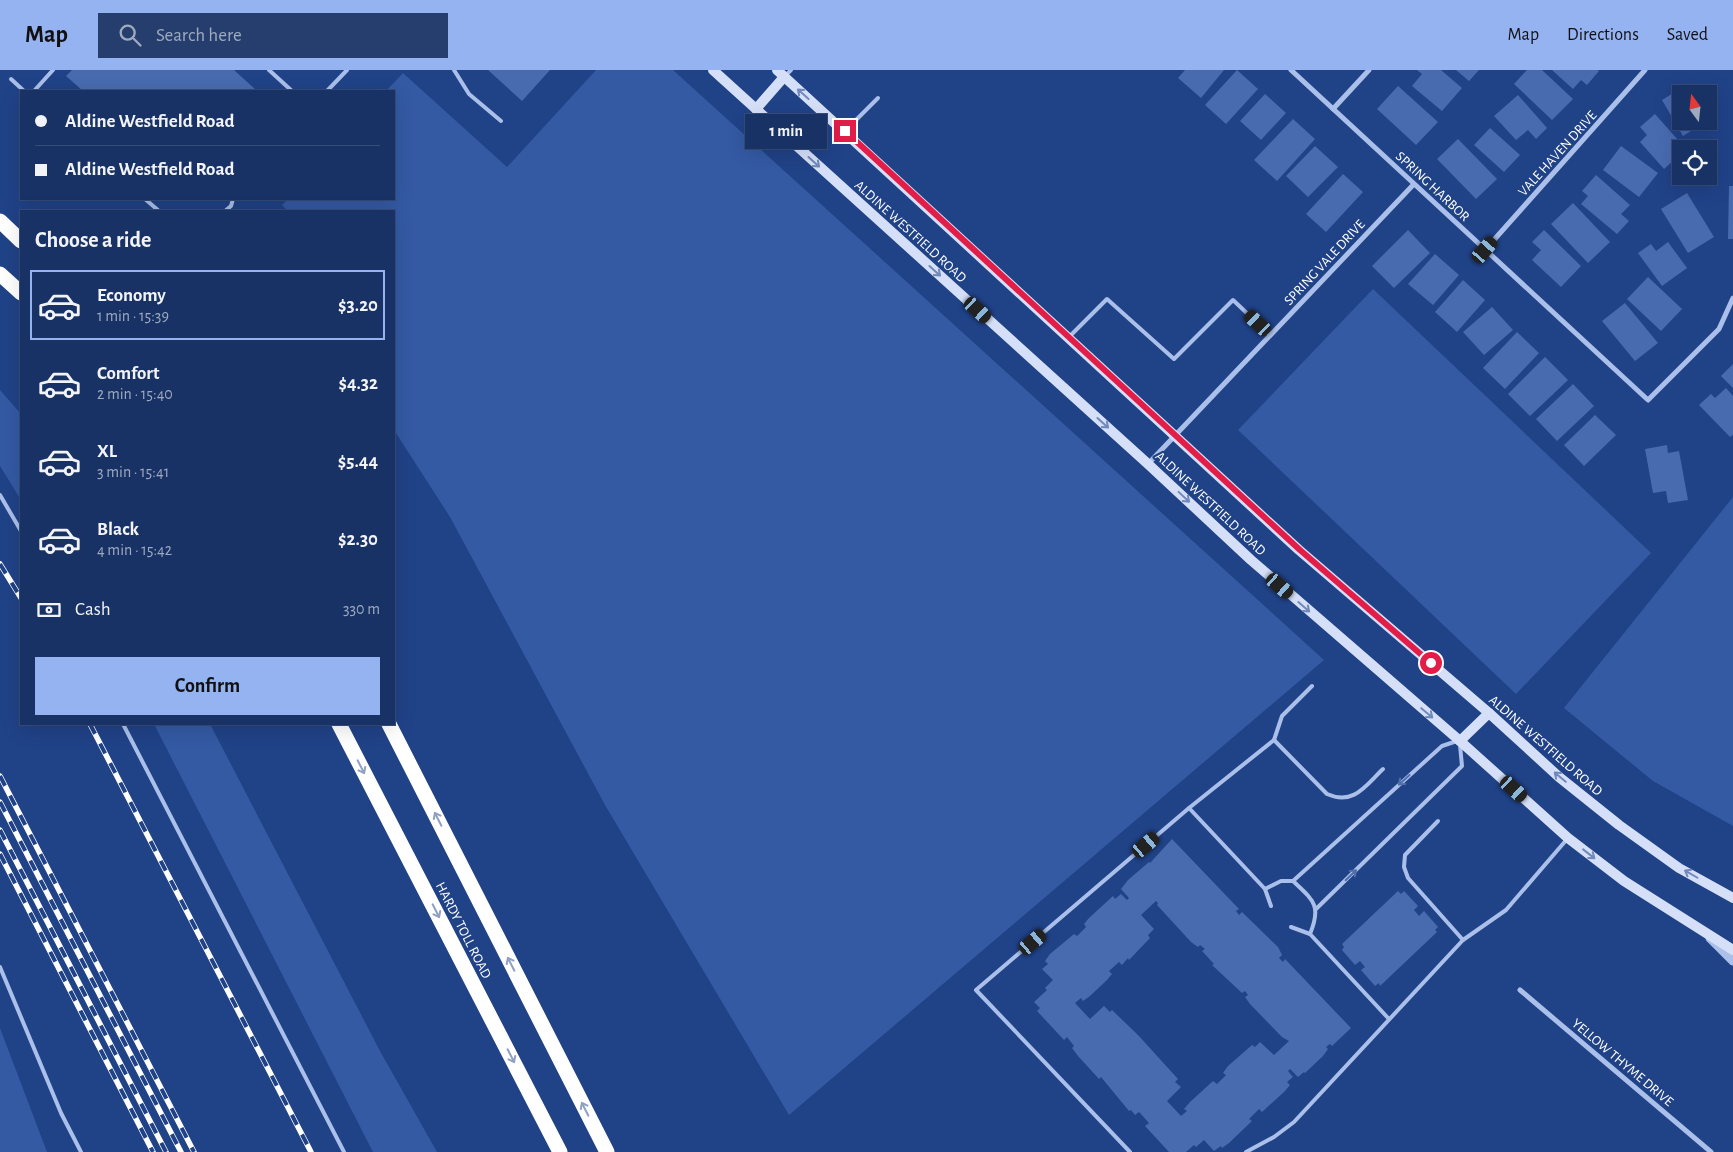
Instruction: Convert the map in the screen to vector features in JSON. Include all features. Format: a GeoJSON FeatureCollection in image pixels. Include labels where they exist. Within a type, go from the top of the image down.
{"type":"FeatureCollection","features":[{"type":"Feature","properties":{"kind":"highway"},"geometry":{"type":"LineString","coordinates":[[0,221],[20,240]]}},
{"type":"Feature","properties":{"kind":"highway"},"geometry":{"type":"LineString","coordinates":[[0,274],[20,292]]}},
{"type":"Feature","properties":{"kind":"highway","name":"HARDY TOLL ROAD"},"geometry":{"type":"LineString","coordinates":[[340,725],[560,1152]]}},
{"type":"Feature","properties":{"kind":"highway","name":"HARDY TOLL ROAD"},"geometry":{"type":"LineString","coordinates":[[390,725],[607,1152]]}},
{"type":"Feature","properties":{"kind":"main road","name":"ALDINE WESTFIELD ROAD"},"geometry":{"type":"LineString","coordinates":[[713,70],[1148,464],[1251,560],[1460,741],[1568,838],[1624,882],[1733,950]]}},
{"type":"Feature","properties":{"kind":"main road","name":"ALDINE WESTFIELD ROAD"},"geometry":{"type":"LineString","coordinates":[[784,72],[845,131],[1300,550],[1559,776],[1619,825],[1680,868],[1733,898]]}},
{"type":"Feature","properties":{"kind":"main road"},"geometry":{"type":"LineString","coordinates":[[756,109],[784,72]]}},
{"type":"Feature","properties":{"kind":"main road"},"geometry":{"type":"LineString","coordinates":[[1460,741],[1489,713]]}},
{"type":"Feature","properties":{"kind":"street","name":"SPRING HARBOR"},"geometry":{"type":"LineString","coordinates":[[1291,70],[1648,400],[1720,329],[1733,298]]}},
{"type":"Feature","properties":{"kind":"street"},"geometry":{"type":"LineString","coordinates":[[1333,109],[1369,70]]}},
{"type":"Feature","properties":{"kind":"street","name":"VALE HAVEN DRIVE"},"geometry":{"type":"LineString","coordinates":[[1485,250],[1645,70]]}},
{"type":"Feature","properties":{"kind":"street","name":"SPRING VALE DRIVE"},"geometry":{"type":"LineString","coordinates":[[1148,464],[1414,184]]}},
{"type":"Feature","properties":{"kind":"street"},"geometry":{"type":"LineString","coordinates":[[1704,933],[1733,961]]}},
{"type":"Feature","properties":{"kind":"street","name":"YELLOW THYME DRIVE"},"geometry":{"type":"LineString","coordinates":[[1520,990],[1712,1152]]}},
{"type":"Feature","properties":{"kind":"lane"},"geometry":{"type":"LineString","coordinates":[[35,90],[53,70]]}},
{"type":"Feature","properties":{"kind":"lane"},"geometry":{"type":"LineString","coordinates":[[269,70],[291,90]]}},
{"type":"Feature","properties":{"kind":"lane"},"geometry":{"type":"LineString","coordinates":[[328,90],[347,70]]}},
{"type":"Feature","properties":{"kind":"lane"},"geometry":{"type":"LineString","coordinates":[[454,70],[469,94],[501,121]]}},
{"type":"Feature","properties":{"kind":"lane"},"geometry":{"type":"LineString","coordinates":[[11,79],[23,90]]}},
{"type":"Feature","properties":{"kind":"lane"},"geometry":{"type":"LineString","coordinates":[[845,131],[878,98]]}},
{"type":"Feature","properties":{"kind":"lane"},"geometry":{"type":"LineString","coordinates":[[146,200],[157,210]]}},
{"type":"Feature","properties":{"kind":"lane"},"geometry":{"type":"LineString","coordinates":[[1069,337],[1107,299],[1174,359],[1233,300],[1270,335]]}},
{"type":"Feature","properties":{"kind":"lane"},"geometry":{"type":"LineString","coordinates":[[0,495],[20,529]]}},
{"type":"Feature","properties":{"kind":"lane"},"geometry":{"type":"LineString","coordinates":[[1130,1152],[976,990],[1189,808],[1274,740],[1282,716],[1312,686]]}},
{"type":"Feature","properties":{"kind":"lane"},"geometry":{"type":"LineString","coordinates":[[124,725],[344,1152]]}},
{"type":"Feature","properties":{"kind":"lane"},"geometry":{"type":"LineString","coordinates":[[1274,740],[1327,794],[1335,797],[1355,796],[1383,769]]}},
{"type":"Feature","properties":{"kind":"lane"},"geometry":{"type":"LineString","coordinates":[[1265,889],[1281,881],[1293,881],[1442,746],[1460,741],[1462,766],[1316,909]]}},
{"type":"Feature","properties":{"kind":"lane"},"geometry":{"type":"LineString","coordinates":[[1189,808],[1265,889],[1270,906]]}},
{"type":"Feature","properties":{"kind":"lane"},"geometry":{"type":"LineString","coordinates":[[1438,821],[1405,855],[1404,868],[1408,878],[1463,940]]}},
{"type":"Feature","properties":{"kind":"lane"},"geometry":{"type":"LineString","coordinates":[[1246,1152],[1274,1137],[1294,1122],[1463,940],[1506,910],[1568,838]]}},
{"type":"Feature","properties":{"kind":"lane"},"geometry":{"type":"LineString","coordinates":[[1293,881],[1313,900],[1316,909],[1316,920],[1310,934]]}},
{"type":"Feature","properties":{"kind":"lane"},"geometry":{"type":"LineString","coordinates":[[1291,926],[1310,934],[1390,1019]]}},
{"type":"Feature","properties":{"kind":"lane"},"geometry":{"type":"LineString","coordinates":[[0,967],[61,1113],[81,1152]]}},
{"type":"Feature","properties":{"kind":"shaded area"},"geometry":{"type":"Polygon","coordinates":[[[596,70],[673,70],[1324,660],[789,1115],[605,805],[450,517],[395,432],[395,210],[287,210],[282,205],[287,200],[395,200],[395,90],[387,90],[403,73],[507,167],[596,70]]]}},
{"type":"Feature","properties":{"kind":"shaded area"},"geometry":{"type":"Polygon","coordinates":[[[1373,289],[1651,553],[1516,694],[1238,430],[1373,289]]]}},
{"type":"Feature","properties":{"kind":"shaded area"},"geometry":{"type":"Polygon","coordinates":[[[0,390],[20,413],[20,498],[0,466],[0,390]]]}},
{"type":"Feature","properties":{"kind":"shaded area"},"geometry":{"type":"Polygon","coordinates":[[[1733,497],[1733,826],[1653,781],[1564,708],[1733,497]]]}},
{"type":"Feature","properties":{"kind":"shaded area"},"geometry":{"type":"Polygon","coordinates":[[[155,725],[211,725],[380,1051],[437,1152],[373,1152],[155,725]]]}},
{"type":"Feature","properties":{"kind":"shaded area"},"geometry":{"type":"Polygon","coordinates":[[[0,1028],[47,1152],[0,1152],[0,1028]]]}},
{"type":"Feature","properties":{"kind":"building"},"geometry":{"type":"Polygon","coordinates":[[[72,70],[234,70],[256,90],[82,90],[66,76],[72,70]]]}},
{"type":"Feature","properties":{"kind":"building"},"geometry":{"type":"Polygon","coordinates":[[[488,70],[550,70],[522,101],[488,70]]]}},
{"type":"Feature","properties":{"kind":"building"},"geometry":{"type":"Polygon","coordinates":[[[1185,70],[1224,70],[1201,98],[1178,78],[1185,70]]]}},
{"type":"Feature","properties":{"kind":"building"},"geometry":{"type":"Polygon","coordinates":[[[1237,70],[1258,89],[1226,124],[1205,105],[1237,70]]]}},
{"type":"Feature","properties":{"kind":"building"},"geometry":{"type":"Polygon","coordinates":[[[1417,70],[1441,70],[1462,88],[1442,111],[1412,86],[1422,74],[1417,70]]]}},
{"type":"Feature","properties":{"kind":"building"},"geometry":{"type":"Polygon","coordinates":[[[1456,70],[1479,70],[1469,81],[1456,70]]]}},
{"type":"Feature","properties":{"kind":"building"},"geometry":{"type":"Polygon","coordinates":[[[1527,70],[1542,70],[1573,99],[1552,120],[1514,84],[1527,70]]]}},
{"type":"Feature","properties":{"kind":"building"},"geometry":{"type":"Polygon","coordinates":[[[1552,70],[1599,71],[1587,85],[1581,80],[1573,89],[1552,70]]]}},
{"type":"Feature","properties":{"kind":"building"},"geometry":{"type":"Polygon","coordinates":[[[1398,86],[1438,122],[1416,145],[1377,109],[1398,86]]]}},
{"type":"Feature","properties":{"kind":"building"},"geometry":{"type":"Polygon","coordinates":[[[1265,94],[1286,113],[1261,140],[1240,121],[1265,94]]]}},
{"type":"Feature","properties":{"kind":"building"},"geometry":{"type":"Polygon","coordinates":[[[1672,94],[1672,117],[1662,100],[1672,94]]]}},
{"type":"Feature","properties":{"kind":"building"},"geometry":{"type":"Polygon","coordinates":[[[1518,95],[1547,128],[1536,139],[1528,130],[1516,140],[1494,116],[1518,95]]]}},
{"type":"Feature","properties":{"kind":"building"},"geometry":{"type":"Polygon","coordinates":[[[1655,114],[1678,140],[1672,140],[1672,162],[1664,169],[1640,142],[1647,135],[1640,127],[1655,114]]]}},
{"type":"Feature","properties":{"kind":"building"},"geometry":{"type":"Polygon","coordinates":[[[1293,119],[1315,139],[1277,181],[1254,160],[1293,119]]]}},
{"type":"Feature","properties":{"kind":"building"},"geometry":{"type":"Polygon","coordinates":[[[1490,128],[1520,155],[1504,172],[1474,145],[1490,128]]]}},
{"type":"Feature","properties":{"kind":"building"},"geometry":{"type":"Polygon","coordinates":[[[1680,130],[1693,130],[1683,136],[1680,130]]]}},
{"type":"Feature","properties":{"kind":"building"},"geometry":{"type":"Polygon","coordinates":[[[1458,139],[1497,179],[1476,199],[1437,159],[1458,139]]]}},
{"type":"Feature","properties":{"kind":"building"},"geometry":{"type":"Polygon","coordinates":[[[1315,146],[1338,167],[1308,197],[1286,176],[1315,146]]]}},
{"type":"Feature","properties":{"kind":"building"},"geometry":{"type":"Polygon","coordinates":[[[1621,146],[1658,173],[1639,197],[1603,170],[1621,146]]]}},
{"type":"Feature","properties":{"kind":"building"},"geometry":{"type":"Polygon","coordinates":[[[1343,174],[1363,192],[1326,232],[1306,214],[1343,174]]]}},
{"type":"Feature","properties":{"kind":"building"},"geometry":{"type":"Polygon","coordinates":[[[1596,175],[1630,205],[1621,214],[1629,221],[1617,234],[1581,204],[1588,196],[1582,191],[1596,175]]]}},
{"type":"Feature","properties":{"kind":"building"},"geometry":{"type":"Polygon","coordinates":[[[1729,186],[1733,186],[1733,239],[1728,239],[1729,186]]]}},
{"type":"Feature","properties":{"kind":"building"},"geometry":{"type":"Polygon","coordinates":[[[1687,193],[1714,237],[1688,253],[1661,209],[1687,193]]]}},
{"type":"Feature","properties":{"kind":"building"},"geometry":{"type":"Polygon","coordinates":[[[1573,203],[1610,242],[1588,263],[1551,224],[1573,203]]]}},
{"type":"Feature","properties":{"kind":"building"},"geometry":{"type":"Polygon","coordinates":[[[1408,230],[1430,253],[1394,288],[1372,266],[1408,230]]]}},
{"type":"Feature","properties":{"kind":"building"},"geometry":{"type":"Polygon","coordinates":[[[1544,230],[1581,266],[1561,287],[1532,260],[1541,250],[1532,242],[1544,230]]]}},
{"type":"Feature","properties":{"kind":"building"},"geometry":{"type":"Polygon","coordinates":[[[1668,242],[1687,268],[1662,286],[1638,253],[1651,244],[1656,251],[1668,242]]]}},
{"type":"Feature","properties":{"kind":"building"},"geometry":{"type":"Polygon","coordinates":[[[1435,254],[1459,275],[1433,305],[1408,284],[1435,254]]]}},
{"type":"Feature","properties":{"kind":"building"},"geometry":{"type":"Polygon","coordinates":[[[1648,277],[1682,309],[1661,331],[1627,299],[1648,277]]]}},
{"type":"Feature","properties":{"kind":"building"},"geometry":{"type":"Polygon","coordinates":[[[1463,280],[1485,300],[1457,332],[1435,312],[1463,280]]]}},
{"type":"Feature","properties":{"kind":"building"},"geometry":{"type":"Polygon","coordinates":[[[1625,303],[1658,343],[1635,361],[1602,321],[1625,303]]]}},
{"type":"Feature","properties":{"kind":"building"},"geometry":{"type":"Polygon","coordinates":[[[1492,307],[1513,330],[1484,355],[1463,332],[1492,307]]]}},
{"type":"Feature","properties":{"kind":"building"},"geometry":{"type":"Polygon","coordinates":[[[1517,332],[1539,353],[1505,389],[1483,368],[1517,332]]]}},
{"type":"Feature","properties":{"kind":"building"},"geometry":{"type":"Polygon","coordinates":[[[1545,357],[1568,380],[1530,416],[1508,394],[1545,357]]]}},
{"type":"Feature","properties":{"kind":"building"},"geometry":{"type":"Polygon","coordinates":[[[1733,364],[1733,388],[1721,376],[1733,364]]]}},
{"type":"Feature","properties":{"kind":"building"},"geometry":{"type":"Polygon","coordinates":[[[1573,384],[1594,406],[1557,441],[1536,419],[1573,384]]]}},
{"type":"Feature","properties":{"kind":"building"},"geometry":{"type":"Polygon","coordinates":[[[1726,388],[1733,396],[1733,435],[1730,437],[1699,405],[1711,394],[1715,398],[1726,388]]]}},
{"type":"Feature","properties":{"kind":"building"},"geometry":{"type":"Polygon","coordinates":[[[1595,415],[1616,435],[1584,466],[1564,445],[1595,415]]]}},
{"type":"Feature","properties":{"kind":"building"},"geometry":{"type":"Polygon","coordinates":[[[1667,445],[1668,453],[1679,451],[1688,500],[1668,503],[1666,491],[1653,493],[1645,449],[1667,445]]]}},
{"type":"Feature","properties":{"kind":"building"},"geometry":{"type":"Polygon","coordinates":[[[1172,839],[1239,909],[1236,911],[1239,915],[1242,912],[1278,947],[1282,955],[1279,958],[1283,962],[1285,959],[1351,1028],[1332,1046],[1330,1044],[1326,1047],[1328,1049],[1323,1056],[1305,1073],[1298,1077],[1290,1069],[1288,1071],[1293,1077],[1287,1082],[1290,1085],[1285,1091],[1262,1112],[1259,1109],[1249,1119],[1252,1121],[1229,1143],[1214,1151],[1204,1140],[1186,1152],[1169,1152],[1145,1126],[1149,1123],[1139,1112],[1135,1115],[1131,1110],[1129,1111],[1101,1077],[1099,1079],[1078,1056],[1072,1048],[1074,1046],[1067,1037],[1064,1040],[1037,1011],[1040,1008],[1034,1002],[1047,990],[1045,988],[1053,980],[1042,969],[1048,964],[1045,961],[1050,954],[1074,934],[1077,936],[1086,927],[1084,924],[1089,918],[1113,896],[1115,899],[1121,894],[1127,900],[1129,898],[1121,889],[1128,880],[1150,863],[1172,839]],[[1156,901],[1141,915],[1154,929],[1148,935],[1150,938],[1129,960],[1128,958],[1122,965],[1119,962],[1109,971],[1112,974],[1090,996],[1083,1001],[1081,998],[1075,1003],[1090,1019],[1104,1006],[1110,1012],[1112,1010],[1138,1035],[1178,1079],[1175,1082],[1181,1087],[1167,1101],[1181,1116],[1187,1111],[1184,1109],[1190,1102],[1213,1081],[1217,1084],[1226,1075],[1223,1073],[1228,1066],[1252,1045],[1255,1047],[1260,1042],[1274,1055],[1289,1041],[1282,1037],[1250,1004],[1245,997],[1248,995],[1245,991],[1242,993],[1212,965],[1214,964],[1202,951],[1205,949],[1191,942],[1157,905],[1156,901]]]}},
{"type":"Feature","properties":{"kind":"building"},"geometry":{"type":"Polygon","coordinates":[[[1398,891],[1401,894],[1404,891],[1418,906],[1414,910],[1419,916],[1424,911],[1438,927],[1435,930],[1437,932],[1380,986],[1379,983],[1375,986],[1361,970],[1365,967],[1360,961],[1355,965],[1342,950],[1344,947],[1342,944],[1398,891]]]}},
{"type":"Feature","properties":{"kind":"railway"},"geometry":{"type":"LineString","coordinates":[[0,564],[20,596]]}},
{"type":"Feature","properties":{"kind":"railway"},"geometry":{"type":"LineString","coordinates":[[91,725],[311,1152]]}},
{"type":"Feature","properties":{"kind":"railway"},"geometry":{"type":"LineString","coordinates":[[0,776],[194,1152]]}},
{"type":"Feature","properties":{"kind":"railway"},"geometry":{"type":"LineString","coordinates":[[0,802],[181,1152]]}},
{"type":"Feature","properties":{"kind":"railway"},"geometry":{"type":"LineString","coordinates":[[0,830],[166,1152]]}},
{"type":"Feature","properties":{"kind":"railway"},"geometry":{"type":"LineString","coordinates":[[0,854],[153,1152]]}},
{"type":"Feature","properties":{"kind":"route"},"geometry":{"type":"LineString","coordinates":[[845,131],[1300,550],[1431,663]]}}]}
